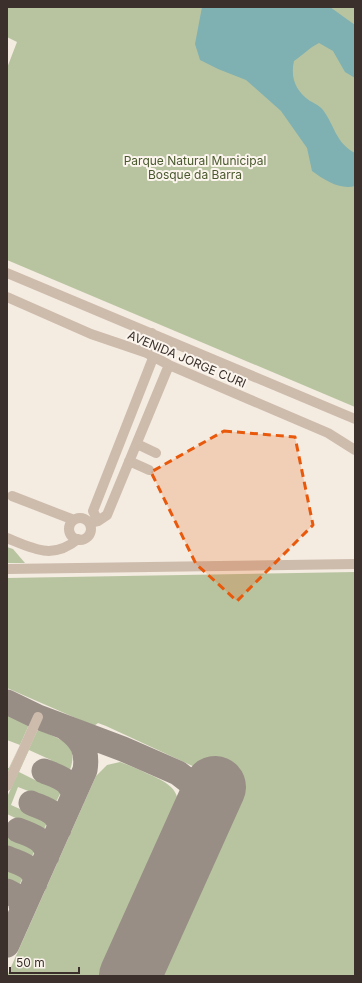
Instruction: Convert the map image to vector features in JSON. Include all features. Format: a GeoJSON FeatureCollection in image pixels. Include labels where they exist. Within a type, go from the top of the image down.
{"type":"FeatureCollection","features":[{"type":"Feature","properties":{"kind":"street","name":"AVENIDA JORGE CURI"},"geometry":{"type":"LineString","coordinates":[[7,273],[355,419]]}},
{"type":"Feature","properties":{"kind":"street","name":"AVENIDA JORGE CURI"},"geometry":{"type":"LineString","coordinates":[[7,297],[91,334],[150,355],[169,365],[328,433],[355,450]]}},
{"type":"Feature","properties":{"kind":"street"},"geometry":{"type":"LineString","coordinates":[[7,538],[34,550],[52,552],[67,548],[78,539],[85,538],[90,533],[93,522],[93,511],[150,355],[152,333]]}},
{"type":"Feature","properties":{"kind":"street"},"geometry":{"type":"LineString","coordinates":[[12,496],[74,520],[84,519],[93,522],[107,515],[169,365]]}},
{"type":"Feature","properties":{"kind":"street"},"geometry":{"type":"LineString","coordinates":[[137,444],[156,452]]}},
{"type":"Feature","properties":{"kind":"street"},"geometry":{"type":"LineString","coordinates":[[129,461],[149,470]]}},
{"type":"Feature","properties":{"kind":"street"},"geometry":{"type":"LineString","coordinates":[[74,520],[70,526],[70,532],[78,539]]}},
{"type":"Feature","properties":{"kind":"street"},"geometry":{"type":"LineString","coordinates":[[7,568],[355,564]]}},
{"type":"Feature","properties":{"kind":"street"},"geometry":{"type":"LineString","coordinates":[[7,786],[38,717]]}},
{"type":"Feature","properties":{"kind":"highlighted area"},"geometry":{"type":"Polygon","coordinates":[[[224,431],[295,437],[313,525],[237,601],[196,564],[151,472],[224,431]]]}},
{"type":"Feature","properties":{"kind":"green space","name":"Parque Natural Municipal Bosque da Barra"},"geometry":{"type":"Polygon","coordinates":[[[7,7],[355,7],[355,407],[7,260],[7,68],[17,42],[7,37],[7,7]]]}},
{"type":"Feature","properties":{"kind":"green space"},"geometry":{"type":"Polygon","coordinates":[[[7,547],[13,549],[25,563],[7,563],[7,547]]]}},
{"type":"Feature","properties":{"kind":"green space"},"geometry":{"type":"Polygon","coordinates":[[[355,572],[355,976],[157,976],[235,803],[237,792],[198,774],[199,769],[106,726],[98,723],[94,726],[7,688],[7,578],[355,572]]]}},
{"type":"Feature","properties":{"kind":"green space"},"geometry":{"type":"Polygon","coordinates":[[[7,715],[28,725],[20,745],[7,740],[7,715]]]}},
{"type":"Feature","properties":{"kind":"green space"},"geometry":{"type":"Polygon","coordinates":[[[39,730],[63,741],[71,750],[72,756],[72,765],[68,775],[49,767],[51,760],[29,750],[19,772],[41,783],[44,777],[64,786],[53,808],[35,800],[36,794],[18,787],[11,805],[29,813],[31,808],[50,816],[41,836],[22,827],[24,822],[7,814],[7,797],[37,731],[39,730]]]}},
{"type":"Feature","properties":{"kind":"green space"},"geometry":{"type":"Polygon","coordinates":[[[19,746],[7,774],[7,768],[9,768],[19,746]]]}},
{"type":"Feature","properties":{"kind":"green space"},"geometry":{"type":"Polygon","coordinates":[[[120,762],[166,783],[175,792],[178,804],[176,812],[103,976],[7,976],[96,776],[107,765],[120,762]]]}},
{"type":"Feature","properties":{"kind":"green space"},"geometry":{"type":"Polygon","coordinates":[[[19,835],[38,843],[29,863],[10,855],[12,849],[7,846],[7,836],[16,840],[19,835]]]}},
{"type":"Feature","properties":{"kind":"green space"},"geometry":{"type":"Polygon","coordinates":[[[7,863],[26,871],[17,890],[7,886],[7,863]]]}},
{"type":"Feature","properties":{"kind":"water"},"geometry":{"type":"Polygon","coordinates":[[[202,7],[330,7],[355,25],[355,78],[345,72],[333,51],[319,43],[294,61],[293,73],[295,84],[301,93],[322,109],[339,139],[348,149],[355,153],[355,186],[344,187],[332,183],[312,171],[307,148],[281,111],[246,80],[200,60],[195,44],[202,7]]]}},
{"type":"Feature","properties":{"kind":"taxiway"},"geometry":{"type":"LineString","coordinates":[[7,702],[38,717],[123,749],[178,773],[191,783],[198,793],[201,801],[202,816]]}},
{"type":"Feature","properties":{"kind":"taxiway"},"geometry":{"type":"LineString","coordinates":[[7,945],[85,770],[86,757],[83,746],[77,737],[67,729]]}},
{"type":"Feature","properties":{"kind":"taxiway"},"geometry":{"type":"LineString","coordinates":[[44,771],[59,777],[68,783],[73,797]]}},
{"type":"Feature","properties":{"kind":"taxiway"},"geometry":{"type":"LineString","coordinates":[[31,803],[51,812],[59,823],[59,829]]}},
{"type":"Feature","properties":{"kind":"taxiway"},"geometry":{"type":"LineString","coordinates":[[18,830],[33,836],[42,842],[47,856]]}},
{"type":"Feature","properties":{"kind":"taxiway"},"geometry":{"type":"LineString","coordinates":[[7,858],[30,869],[35,877],[35,883]]}},
{"type":"Feature","properties":{"kind":"taxiway"},"geometry":{"type":"LineString","coordinates":[[7,891],[20,898],[22,911]]}},
{"type":"Feature","properties":{"kind":"runway"},"geometry":{"type":"LineString","coordinates":[[130,976],[215,787]]}}]}
